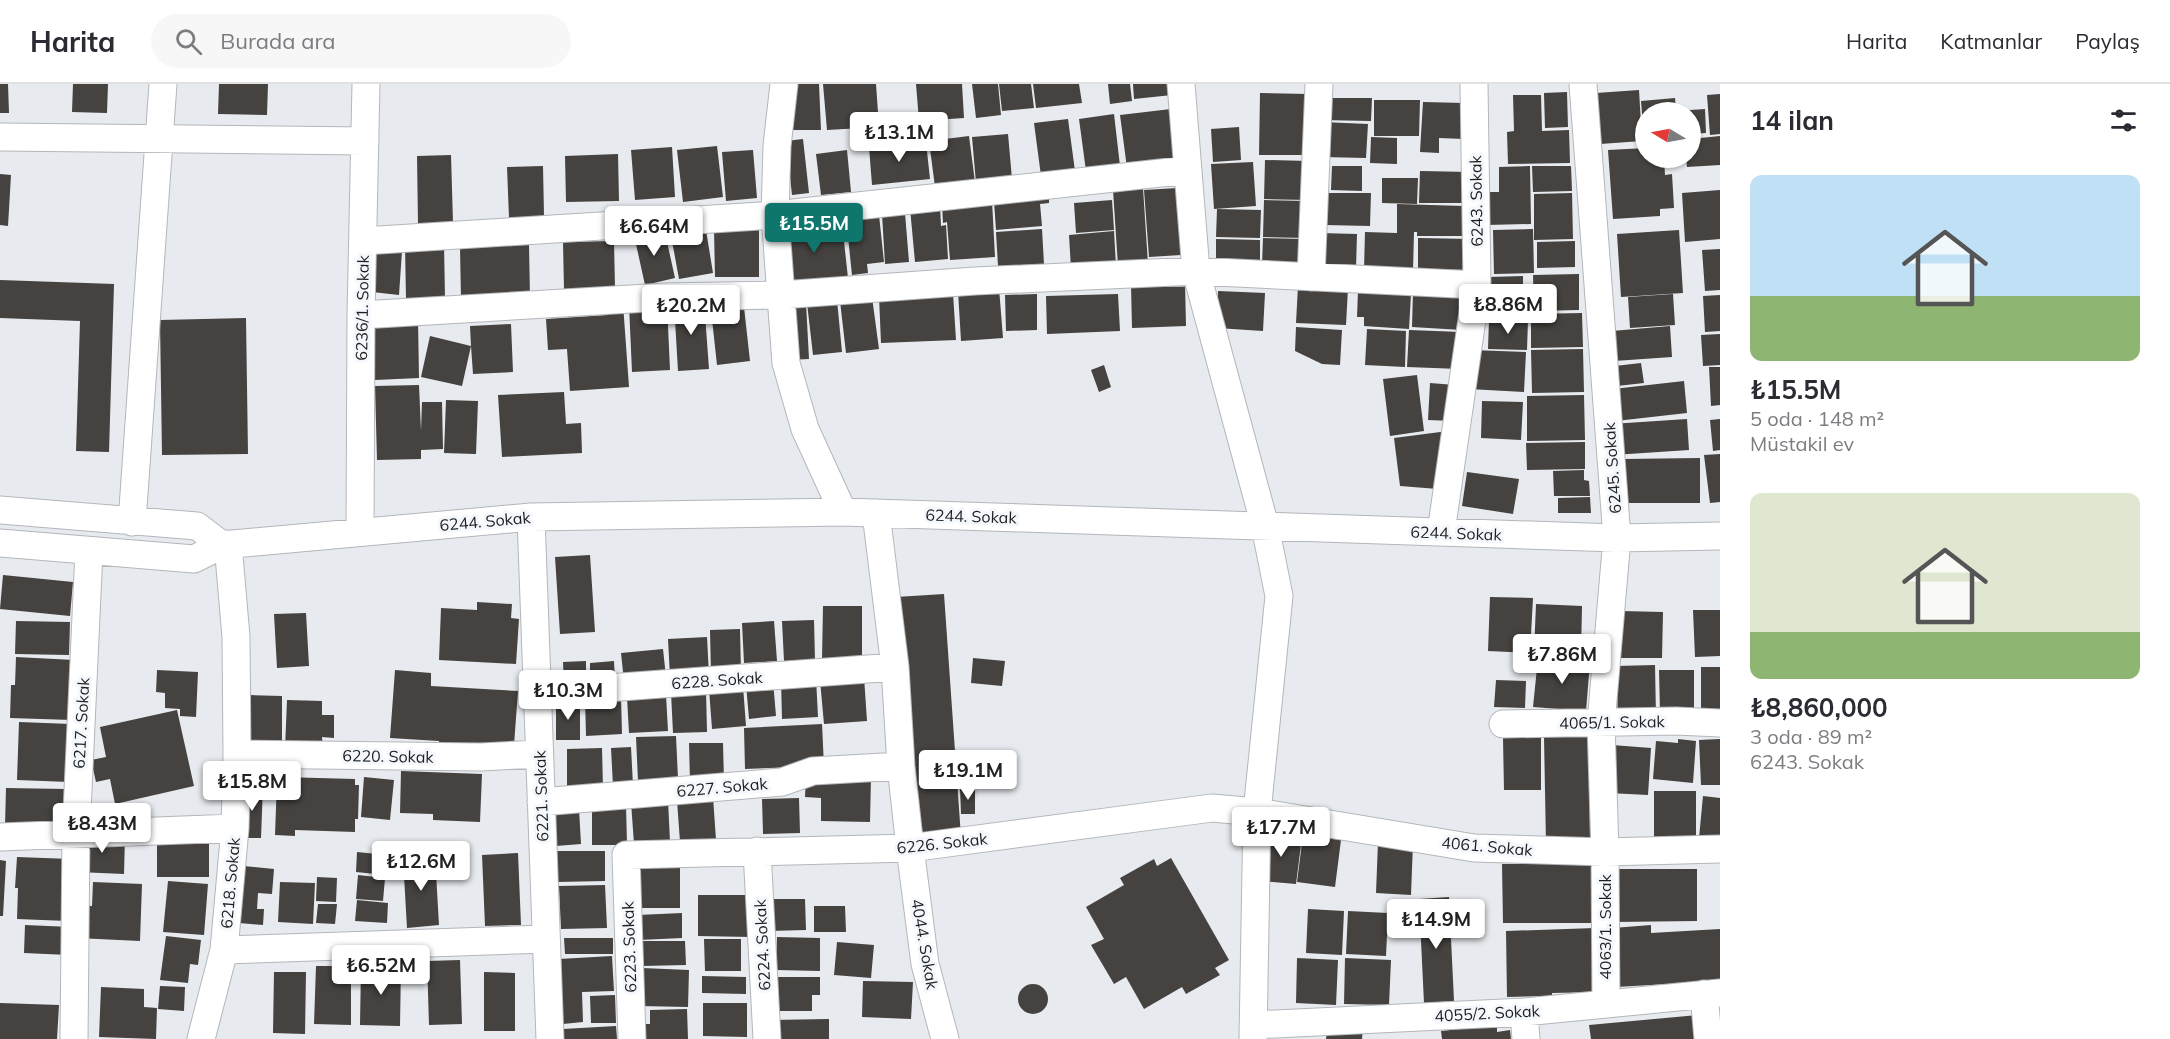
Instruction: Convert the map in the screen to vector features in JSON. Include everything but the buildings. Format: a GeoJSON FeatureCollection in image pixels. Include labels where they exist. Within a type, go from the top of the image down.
{"type":"FeatureCollection","features":[{"type":"Feature","properties":{"kind":"street"},"geometry":{"type":"LineString","coordinates":[[132,522],[163,84]]}},
{"type":"Feature","properties":{"kind":"street","name":"6236/1. Sokak"},"geometry":{"type":"LineString","coordinates":[[360,532],[366,84]]}},
{"type":"Feature","properties":{"kind":"street"},"geometry":{"type":"LineString","coordinates":[[784,84],[777,146],[774,215],[786,363],[805,429],[843,512]]}},
{"type":"Feature","properties":{"kind":"street"},"geometry":{"type":"LineString","coordinates":[[1181,84],[1196,271],[1265,526],[1279,597],[1257,812],[1253,1032]]}},
{"type":"Feature","properties":{"kind":"street"},"geometry":{"type":"LineString","coordinates":[[1311,277],[1319,84]]}},
{"type":"Feature","properties":{"kind":"street","name":"6243. Sokak"},"geometry":{"type":"LineString","coordinates":[[1441,532],[1477,285],[1474,84]]}},
{"type":"Feature","properties":{"kind":"street","name":"6245. Sokak"},"geometry":{"type":"LineString","coordinates":[[1583,84],[1617,538],[1601,723],[1605,852]]}},
{"type":"Feature","properties":{"kind":"street"},"geometry":{"type":"LineString","coordinates":[[0,137],[365,141]]}},
{"type":"Feature","properties":{"kind":"street"},"geometry":{"type":"LineString","coordinates":[[363,241],[774,215],[1188,170]]}},
{"type":"Feature","properties":{"kind":"street"},"geometry":{"type":"LineString","coordinates":[[362,315],[665,297],[781,296],[975,281],[1196,271],[1477,285]]}},
{"type":"Feature","properties":{"kind":"street"},"geometry":{"type":"LineString","coordinates":[[0,510],[197,526],[225,544]]}},
{"type":"Feature","properties":{"kind":"street","name":"6244. Sokak"},"geometry":{"type":"LineString","coordinates":[[0,543],[195,559],[225,544],[531,517],[843,512],[1617,538],[1720,536]]}},
{"type":"Feature","properties":{"kind":"street","name":"4044. Sokak"},"geometry":{"type":"LineString","coordinates":[[876,513],[894,667],[901,766],[925,964],[945,1039]]}},
{"type":"Feature","properties":{"kind":"street","name":"6221. Sokak"},"geometry":{"type":"LineString","coordinates":[[531,517],[550,1039]]}},
{"type":"Feature","properties":{"kind":"street","name":"6218. Sokak"},"geometry":{"type":"LineString","coordinates":[[201,1039],[224,950],[235,828],[236,637],[225,544]]}},
{"type":"Feature","properties":{"kind":"street","name":"6217. Sokak"},"geometry":{"type":"LineString","coordinates":[[74,1039],[76,834],[89,551]]}},
{"type":"Feature","properties":{"kind":"street","name":"6228. Sokak"},"geometry":{"type":"LineString","coordinates":[[538,693],[894,667]]}},
{"type":"Feature","properties":{"kind":"street","name":"4065/1. Sokak"},"geometry":{"type":"LineString","coordinates":[[1503,724],[1676,721],[1720,723]]}},
{"type":"Feature","properties":{"kind":"street","name":"6220. Sokak"},"geometry":{"type":"LineString","coordinates":[[237,754],[481,758],[539,754]]}},
{"type":"Feature","properties":{"kind":"street","name":"6227. Sokak"},"geometry":{"type":"LineString","coordinates":[[541,802],[782,782],[813,771],[901,766]]}},
{"type":"Feature","properties":{"kind":"street","name":"6226. Sokak"},"geometry":{"type":"LineString","coordinates":[[626,855],[910,848],[1212,807],[1257,812]]}},
{"type":"Feature","properties":{"kind":"street","name":"4061. Sokak"},"geometry":{"type":"LineString","coordinates":[[1257,812],[1474,848],[1605,852],[1720,849]]}},
{"type":"Feature","properties":{"kind":"street"},"geometry":{"type":"LineString","coordinates":[[0,837],[235,828]]}},
{"type":"Feature","properties":{"kind":"street","name":"6224. Sokak"},"geometry":{"type":"LineString","coordinates":[[757,851],[766,1039]]}},
{"type":"Feature","properties":{"kind":"street","name":"4063/1. Sokak"},"geometry":{"type":"LineString","coordinates":[[1605,852],[1606,1002]]}},
{"type":"Feature","properties":{"kind":"street","name":"6223. Sokak"},"geometry":{"type":"LineString","coordinates":[[626,855],[632,1039]]}},
{"type":"Feature","properties":{"kind":"street"},"geometry":{"type":"LineString","coordinates":[[224,950],[546,939]]}},
{"type":"Feature","properties":{"kind":"street"},"geometry":{"type":"LineString","coordinates":[[1708,1039],[1712,994]]}},
{"type":"Feature","properties":{"kind":"street","name":"4055/2. Sokak"},"geometry":{"type":"LineString","coordinates":[[1253,1032],[1377,1029],[1606,1002],[1712,994]]}},
{"type":"Feature","properties":{"kind":"street"},"geometry":{"type":"LineString","coordinates":[[1524,1012],[1526,1039]]}}]}
